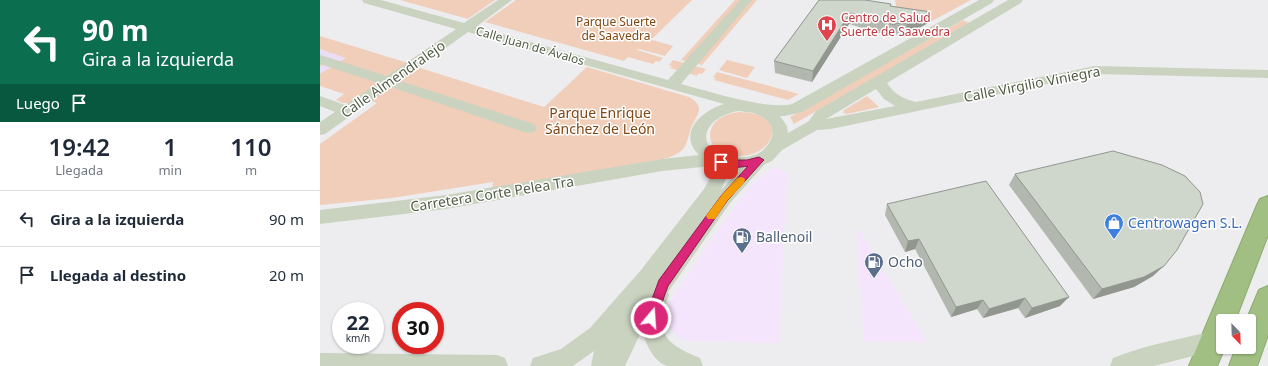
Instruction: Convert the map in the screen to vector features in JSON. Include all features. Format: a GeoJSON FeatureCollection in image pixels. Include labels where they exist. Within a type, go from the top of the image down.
{"type":"FeatureCollection","features":[{"type":"Feature","properties":{"kind":"highway"},"geometry":{"type":"LineString","coordinates":[[1213,349],[1268,205]]}},
{"type":"Feature","properties":{"kind":"highway"},"geometry":{"type":"LineString","coordinates":[[1243,366],[1258,335],[1268,298]]}},
{"type":"Feature","properties":{"kind":"street","name":"Calle Juan de Ávalos"},"geometry":{"type":"LineString","coordinates":[[368,0],[671,86],[756,108]]}},
{"type":"Feature","properties":{"kind":"street","name":"Calle Almendralejo"},"geometry":{"type":"LineString","coordinates":[[320,130],[506,0]]}},
{"type":"Feature","properties":{"kind":"street"},"geometry":{"type":"LineString","coordinates":[[671,86],[746,0]]}},
{"type":"Feature","properties":{"kind":"street"},"geometry":{"type":"LineString","coordinates":[[756,108],[771,114],[778,121],[781,129],[781,138],[777,146],[770,154],[747,164],[734,164],[718,161],[705,154],[700,145],[698,136],[700,128],[706,119],[715,113],[726,108],[738,106],[785,111],[797,108],[988,0]]}},
{"type":"Feature","properties":{"kind":"street"},"geometry":{"type":"LineString","coordinates":[[777,146],[814,125],[821,115],[1017,0]]}},
{"type":"Feature","properties":{"kind":"street"},"geometry":{"type":"LineString","coordinates":[[966,12],[982,21]]}},
{"type":"Feature","properties":{"kind":"street"},"geometry":{"type":"LineString","coordinates":[[320,58],[529,128]]}},
{"type":"Feature","properties":{"kind":"street","name":"Calle Virgilio Viniegra"},"geometry":{"type":"LineString","coordinates":[[814,125],[831,124],[1095,70],[1268,74]]}},
{"type":"Feature","properties":{"kind":"street","name":"Calle Virgilio Viniegra"},"geometry":{"type":"LineString","coordinates":[[879,81],[884,91],[891,98],[903,104],[916,106]]}},
{"type":"Feature","properties":{"kind":"street"},"geometry":{"type":"LineString","coordinates":[[693,92],[702,103],[706,119]]}},
{"type":"Feature","properties":{"kind":"street"},"geometry":{"type":"LineString","coordinates":[[320,101],[347,111]]}},
{"type":"Feature","properties":{"kind":"street","name":"Carretera Corte Pelea Tra"},"geometry":{"type":"LineString","coordinates":[[662,165],[676,160],[688,153],[696,145],[698,136]]}},
{"type":"Feature","properties":{"kind":"street"},"geometry":{"type":"LineString","coordinates":[[540,366],[566,358],[593,339],[656,280],[724,198],[759,160]]}},
{"type":"Feature","properties":{"kind":"street"},"geometry":{"type":"LineString","coordinates":[[613,366],[640,312],[651,295],[656,280],[711,192],[719,176],[718,161]]}},
{"type":"Feature","properties":{"kind":"street","name":"Carretera Corte Pelea Tra"},"geometry":{"type":"LineString","coordinates":[[320,217],[446,202],[662,165],[718,161]]}},
{"type":"Feature","properties":{"kind":"street"},"geometry":{"type":"LineString","coordinates":[[602,366],[603,354],[610,338],[642,291],[656,280]]}},
{"type":"Feature","properties":{"kind":"street"},"geometry":{"type":"LineString","coordinates":[[656,280],[651,318],[653,336],[665,352],[676,360],[692,366]]}},
{"type":"Feature","properties":{"kind":"street"},"geometry":{"type":"LineString","coordinates":[[1121,366],[1213,349]]}},
{"type":"Feature","properties":{"kind":"street"},"geometry":{"type":"LineString","coordinates":[[320,364],[497,366]]}},
{"type":"Feature","properties":{"kind":"shaded area","name":"Ballenoil"},"geometry":{"type":"Polygon","coordinates":[[[773,167],[787,173],[779,343],[688,341],[677,336],[669,327],[667,315],[669,303],[735,206],[752,185],[773,167]]]}},
{"type":"Feature","properties":{"kind":"shaded area","name":"Ocho"},"geometry":{"type":"Polygon","coordinates":[[[857,226],[927,342],[864,342],[857,226]]]}},
{"type":"Feature","properties":{"kind":"green space"},"geometry":{"type":"Polygon","coordinates":[[[400,0],[495,0],[468,19],[400,0]]]}},
{"type":"Feature","properties":{"kind":"green space","name":"Parque Suerte de Saavedra"},"geometry":{"type":"Polygon","coordinates":[[[516,0],[692,0],[653,38],[649,39],[673,46],[665,56],[639,49],[637,50],[663,58],[659,62],[656,61],[653,64],[628,57],[624,61],[485,22],[516,0]]]}},
{"type":"Feature","properties":{"kind":"green space"},"geometry":{"type":"Polygon","coordinates":[[[735,0],[757,0],[702,65],[681,60],[735,0]]]}},
{"type":"Feature","properties":{"kind":"green space"},"geometry":{"type":"Polygon","coordinates":[[[895,0],[971,0],[930,22],[898,16],[895,0]]]}},
{"type":"Feature","properties":{"kind":"green space"},"geometry":{"type":"Polygon","coordinates":[[[963,20],[969,23],[794,124],[790,117],[963,20]]]}},
{"type":"Feature","properties":{"kind":"green space"},"geometry":{"type":"Polygon","coordinates":[[[320,36],[408,63],[349,103],[343,103],[336,100],[344,94],[320,86],[320,36]]]}},
{"type":"Feature","properties":{"kind":"green space"},"geometry":{"type":"Polygon","coordinates":[[[673,60],[706,69],[702,74],[699,73],[697,76],[670,68],[672,66],[669,65],[673,60]]]}},
{"type":"Feature","properties":{"kind":"green space"},"geometry":{"type":"Polygon","coordinates":[[[727,60],[755,67],[747,78],[719,70],[727,60]]]}},
{"type":"Feature","properties":{"kind":"green space","name":"Parque Enrique Sánchez de León"},"geometry":{"type":"Polygon","coordinates":[[[417,67],[544,107],[587,67],[689,97],[698,104],[699,111],[691,128],[685,147],[668,158],[492,189],[493,182],[392,198],[320,205],[320,144],[377,103],[369,100],[417,67]]]}},
{"type":"Feature","properties":{"kind":"green space"},"geometry":{"type":"Polygon","coordinates":[[[717,72],[799,94],[788,100],[714,80],[716,78],[713,77],[717,72]]]}},
{"type":"Feature","properties":{"kind":"green space"},"geometry":{"type":"Polygon","coordinates":[[[867,96],[879,107],[847,114],[843,113],[844,110],[867,96]]]}},
{"type":"Feature","properties":{"kind":"green space"},"geometry":{"type":"Polygon","coordinates":[[[739,112],[758,115],[768,121],[772,130],[770,140],[763,148],[752,154],[738,156],[722,152],[717,149],[713,145],[710,135],[713,125],[722,117],[739,112]]]}},
{"type":"Feature","properties":{"kind":"sand"},"geometry":{"type":"Polygon","coordinates":[[[320,49],[346,58],[320,74],[320,66],[328,61],[320,58],[320,49]]]}},
{"type":"Feature","properties":{"kind":"building"},"geometry":{"type":"Polygon","coordinates":[[[819,0],[865,0],[891,4],[890,6],[931,12],[907,24],[895,23],[895,25],[850,13],[813,71],[774,61],[819,0]]]}},
{"type":"Feature","properties":{"kind":"building","name":"Centrowagen S.L."},"geometry":{"type":"Polygon","coordinates":[[[1113,151],[1162,165],[1185,176],[1200,192],[1203,204],[1177,250],[1164,266],[1144,277],[1102,289],[1015,174],[1113,151]]]}},
{"type":"Feature","properties":{"kind":"building"},"geometry":{"type":"Polygon","coordinates":[[[986,181],[1069,297],[1032,308],[1025,298],[989,309],[983,300],[956,307],[919,239],[908,241],[887,204],[986,181]]]}},
{"type":"Feature","properties":{"kind":"slow traffic"},"geometry":{"type":"LineString","coordinates":[[711,216],[724,198],[741,180]]}},
{"type":"Feature","properties":{"kind":"place","name":"Centro de Salud Suerte de Saavedra"},"geometry":{"type":"Point","coordinates":[827,42]}},
{"type":"Feature","properties":{"kind":"place","name":"Centrowagen S.L."},"geometry":{"type":"Point","coordinates":[1114,240]}},
{"type":"Feature","properties":{"kind":"place","name":"Ballenoil"},"geometry":{"type":"Point","coordinates":[742,254]}},
{"type":"Feature","properties":{"kind":"place","name":"Ocho"},"geometry":{"type":"Point","coordinates":[874,279]}},
{"type":"Feature","properties":{"kind":"route"},"geometry":{"type":"LineString","coordinates":[[651,318],[653,308],[663,284],[724,198],[759,160],[747,164],[721,162]]}}]}
